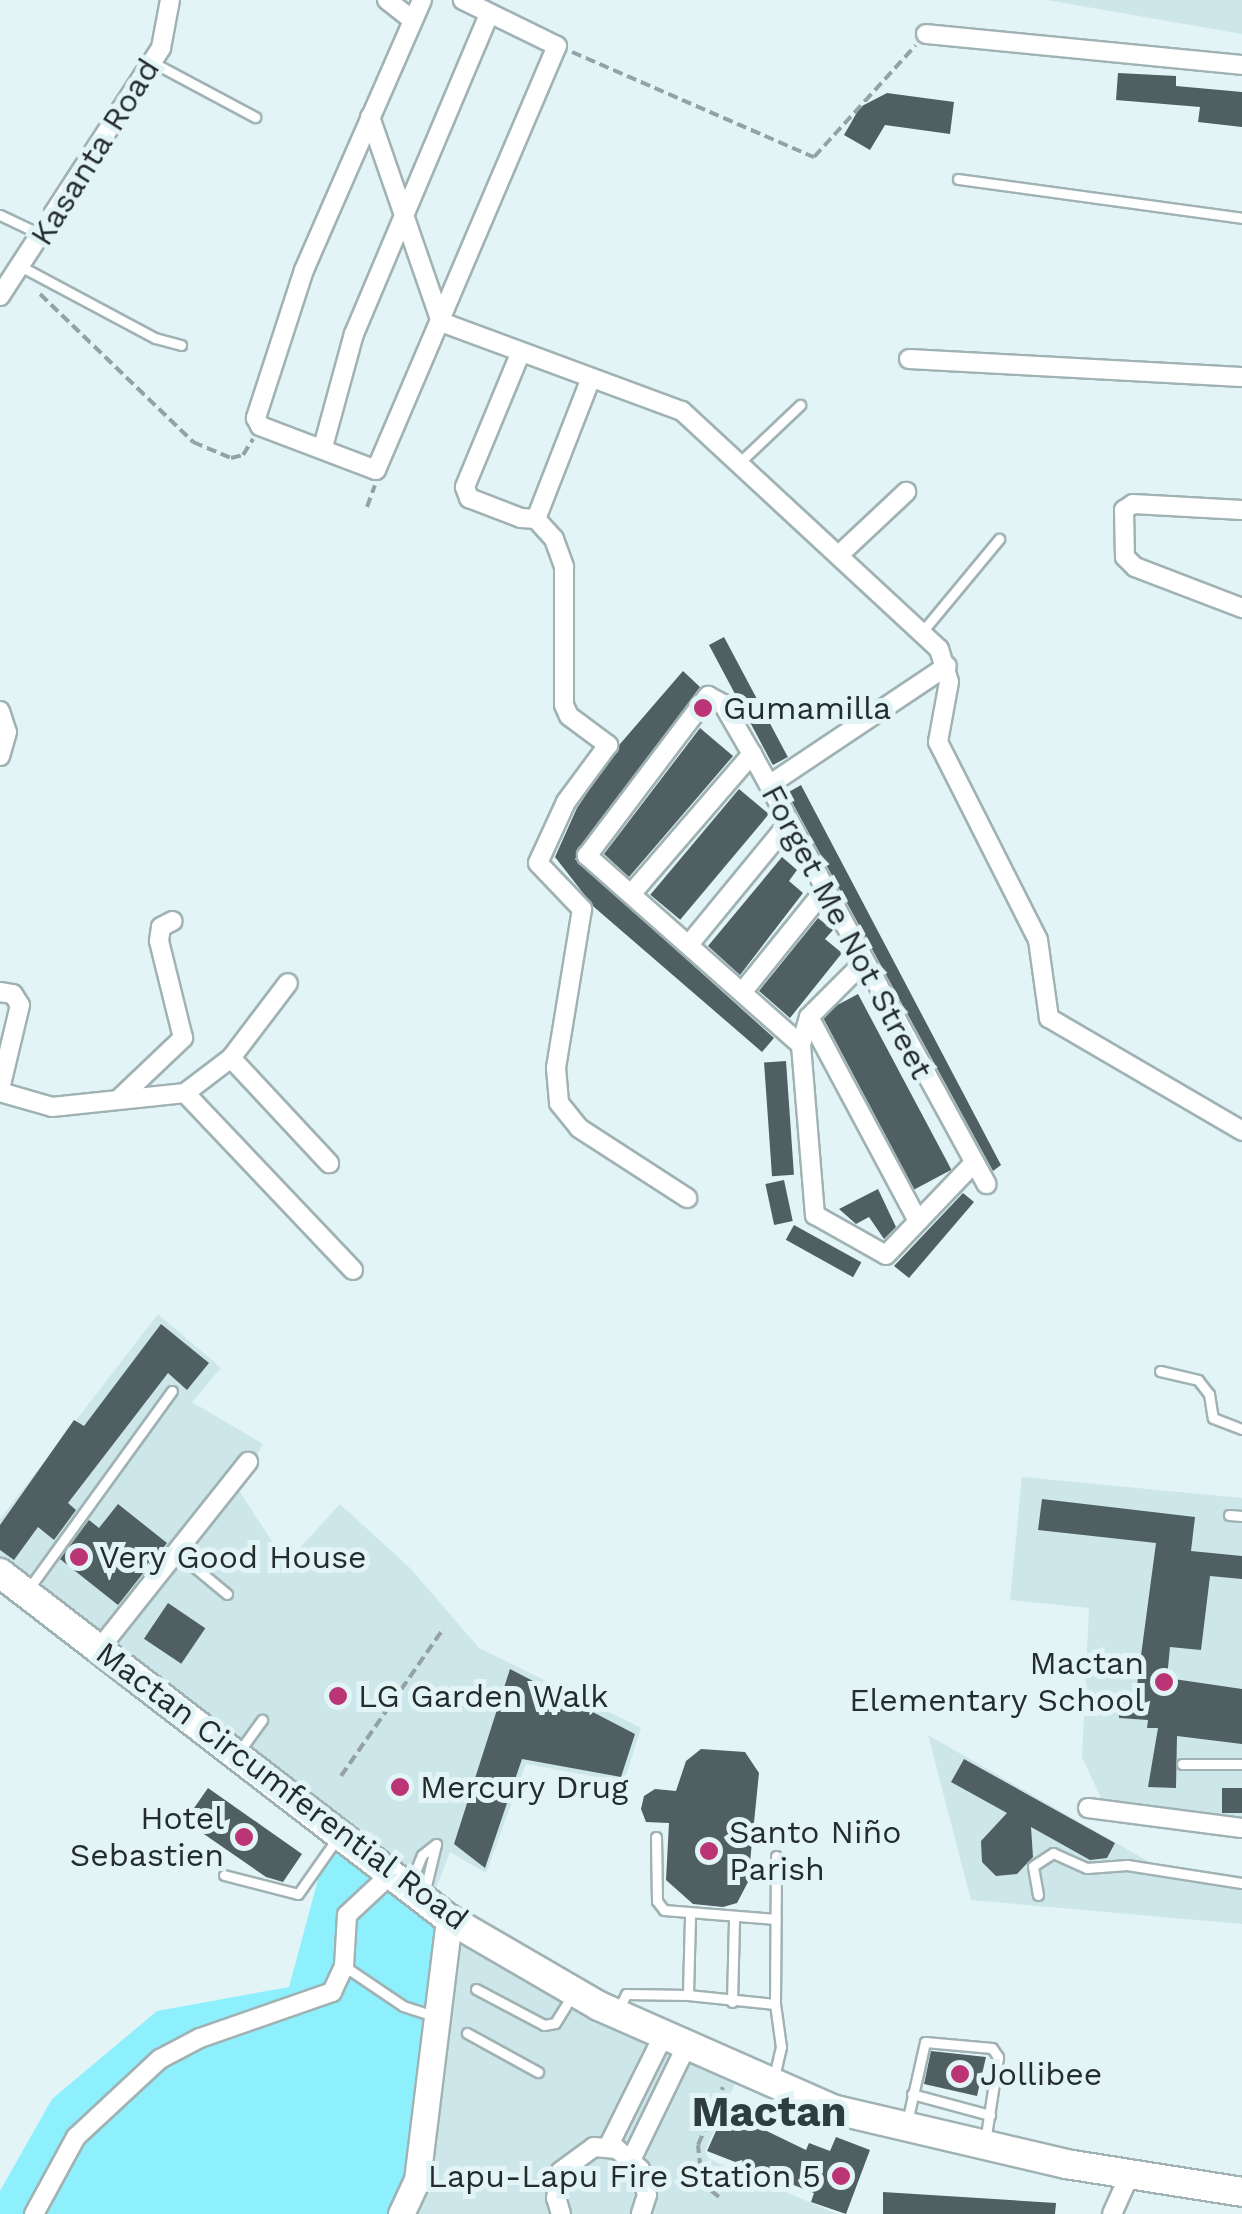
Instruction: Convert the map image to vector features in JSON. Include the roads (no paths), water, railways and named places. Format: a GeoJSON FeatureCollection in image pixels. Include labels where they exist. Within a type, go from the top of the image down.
{"type":"FeatureCollection","features":[{"type":"Feature","properties":{"kind":"main road","name":"Mactan Circumferential Road"},"geometry":{"type":"LineString","coordinates":[[0,1573],[342,1831],[450,1919],[616,2014],[771,2084],[905,2129],[1242,2192]]}},
{"type":"Feature","properties":{"kind":"main road","name":"Mactan Circumferential Road"},"geometry":{"type":"LineString","coordinates":[[1196,2181],[1242,2177]]}},
{"type":"Feature","properties":{"kind":"street","name":"Kasanta Road"},"geometry":{"type":"LineString","coordinates":[[0,296],[152,62],[170,0]]}},
{"type":"Feature","properties":{"kind":"street"},"geometry":{"type":"LineString","coordinates":[[387,0],[410,18]]}},
{"type":"Feature","properties":{"kind":"street"},"geometry":{"type":"LineString","coordinates":[[422,0],[410,18],[304,270],[256,418],[260,426],[376,470],[557,46],[463,0]]}},
{"type":"Feature","properties":{"kind":"street"},"geometry":{"type":"LineString","coordinates":[[323,447],[354,334],[407,221],[490,14]]}},
{"type":"Feature","properties":{"kind":"street"},"geometry":{"type":"LineString","coordinates":[[926,34],[1242,65]]}},
{"type":"Feature","properties":{"kind":"street"},"geometry":{"type":"LineString","coordinates":[[370,117],[441,322],[682,410],[922,632],[947,666],[938,742],[1038,940],[1049,1018],[1242,1131]]}},
{"type":"Feature","properties":{"kind":"street"},"geometry":{"type":"LineString","coordinates":[[520,354],[465,493],[536,519],[554,539],[564,567],[564,705],[569,716],[608,744],[566,802],[538,862],[582,909],[556,1068],[558,1103],[579,1128],[688,1198]]}},
{"type":"Feature","properties":{"kind":"street"},"geometry":{"type":"LineString","coordinates":[[909,358],[1242,377]]}},
{"type":"Feature","properties":{"kind":"street"},"geometry":{"type":"LineString","coordinates":[[536,519],[591,378]]}},
{"type":"Feature","properties":{"kind":"street"},"geometry":{"type":"LineString","coordinates":[[840,554],[906,492]]}},
{"type":"Feature","properties":{"kind":"street"},"geometry":{"type":"LineString","coordinates":[[1242,510],[1132,504],[1124,510],[1125,557],[1135,567],[1242,608]]}},
{"type":"Feature","properties":{"kind":"street"},"geometry":{"type":"LineString","coordinates":[[769,785],[947,666]]}},
{"type":"Feature","properties":{"kind":"street","name":"Forget Me Not Street"},"geometry":{"type":"LineString","coordinates":[[632,893],[592,862],[588,846],[708,696],[723,704],[752,754],[862,964],[972,1166],[986,1184]]}},
{"type":"Feature","properties":{"kind":"street"},"geometry":{"type":"LineString","coordinates":[[0,711],[7,732],[0,756]]}},
{"type":"Feature","properties":{"kind":"street"},"geometry":{"type":"LineString","coordinates":[[752,754],[632,893],[691,942],[801,1046]]}},
{"type":"Feature","properties":{"kind":"street"},"geometry":{"type":"LineString","coordinates":[[691,942],[788,824]]}},
{"type":"Feature","properties":{"kind":"street"},"geometry":{"type":"LineString","coordinates":[[744,990],[823,892]]}},
{"type":"Feature","properties":{"kind":"street"},"geometry":{"type":"LineString","coordinates":[[121,1097],[183,1038],[159,941],[162,927],[172,921]]}},
{"type":"Feature","properties":{"kind":"street"},"geometry":{"type":"LineString","coordinates":[[862,964],[809,1018],[801,1046],[816,1214],[874,1252],[894,1250],[972,1166]]}},
{"type":"Feature","properties":{"kind":"street"},"geometry":{"type":"LineString","coordinates":[[0,992],[13,994],[20,1005],[0,1090],[52,1108],[121,1097],[185,1093],[231,1058],[288,983]]}},
{"type":"Feature","properties":{"kind":"street"},"geometry":{"type":"LineString","coordinates":[[809,1018],[918,1221]]}},
{"type":"Feature","properties":{"kind":"street"},"geometry":{"type":"LineString","coordinates":[[231,1058],[329,1163]]}},
{"type":"Feature","properties":{"kind":"street"},"geometry":{"type":"LineString","coordinates":[[185,1093],[353,1270]]}},
{"type":"Feature","properties":{"kind":"street"},"geometry":{"type":"LineString","coordinates":[[100,1648],[180,1555],[248,1462]]}},
{"type":"Feature","properties":{"kind":"street"},"geometry":{"type":"LineString","coordinates":[[1088,1808],[1242,1828]]}},
{"type":"Feature","properties":{"kind":"street"},"geometry":{"type":"LineString","coordinates":[[34,2214],[76,2136],[160,2059],[223,2029],[319,2000],[332,1992],[344,1966],[347,1916],[407,1886]]}},
{"type":"Feature","properties":{"kind":"street"},"geometry":{"type":"LineString","coordinates":[[401,2214],[418,2180],[450,1919]]}},
{"type":"Feature","properties":{"kind":"street"},"geometry":{"type":"LineString","coordinates":[[608,2147],[674,2041]]}},
{"type":"Feature","properties":{"kind":"street"},"geometry":{"type":"LineString","coordinates":[[632,2158],[674,2041]]}},
{"type":"Feature","properties":{"kind":"street"},"geometry":{"type":"LineString","coordinates":[[561,2214],[556,2198],[560,2170],[581,2151],[608,2147],[632,2158],[646,2182],[640,2214]]}},
{"type":"Feature","properties":{"kind":"street"},"geometry":{"type":"LineString","coordinates":[[1112,2214],[1130,2174]]}},
{"type":"Feature","properties":{"kind":"lane"},"geometry":{"type":"LineString","coordinates":[[152,62],[255,117]]}},
{"type":"Feature","properties":{"kind":"lane"},"geometry":{"type":"LineString","coordinates":[[958,179],[1242,218]]}},
{"type":"Feature","properties":{"kind":"lane"},"geometry":{"type":"LineString","coordinates":[[0,215],[43,235]]}},
{"type":"Feature","properties":{"kind":"lane"},"geometry":{"type":"LineString","coordinates":[[20,270],[155,338],[181,345]]}},
{"type":"Feature","properties":{"kind":"lane"},"geometry":{"type":"LineString","coordinates":[[740,462],[800,405]]}},
{"type":"Feature","properties":{"kind":"lane"},"geometry":{"type":"LineString","coordinates":[[922,632],[998,540]]}},
{"type":"Feature","properties":{"kind":"lane"},"geometry":{"type":"LineString","coordinates":[[1160,1372],[1198,1380],[1209,1394],[1212,1418],[1242,1428]]}},
{"type":"Feature","properties":{"kind":"lane"},"geometry":{"type":"LineString","coordinates":[[25,1593],[172,1392]]}},
{"type":"Feature","properties":{"kind":"lane"},"geometry":{"type":"LineString","coordinates":[[1229,1515],[1242,1516]]}},
{"type":"Feature","properties":{"kind":"lane"},"geometry":{"type":"LineString","coordinates":[[180,1555],[227,1594]]}},
{"type":"Feature","properties":{"kind":"lane"},"geometry":{"type":"LineString","coordinates":[[238,1753],[262,1720]]}},
{"type":"Feature","properties":{"kind":"lane"},"geometry":{"type":"LineString","coordinates":[[1182,1764],[1242,1764]]}},
{"type":"Feature","properties":{"kind":"lane"},"geometry":{"type":"LineString","coordinates":[[224,1875],[298,1894],[342,1831]]}},
{"type":"Feature","properties":{"kind":"lane"},"geometry":{"type":"LineString","coordinates":[[656,1838],[657,1902],[664,1910],[690,1917],[776,1919]]}},
{"type":"Feature","properties":{"kind":"lane"},"geometry":{"type":"LineString","coordinates":[[1038,1895],[1033,1866],[1053,1852],[1087,1868],[1127,1865],[1242,1884]]}},
{"type":"Feature","properties":{"kind":"lane"},"geometry":{"type":"LineString","coordinates":[[771,2084],[782,2048],[775,2004],[776,1856]]}},
{"type":"Feature","properties":{"kind":"lane"},"geometry":{"type":"LineString","coordinates":[[688,1994],[690,1917]]}},
{"type":"Feature","properties":{"kind":"lane"},"geometry":{"type":"LineString","coordinates":[[732,2002],[734,1918]]}},
{"type":"Feature","properties":{"kind":"lane"},"geometry":{"type":"LineString","coordinates":[[344,1966],[403,2006],[436,2017]]}},
{"type":"Feature","properties":{"kind":"lane"},"geometry":{"type":"LineString","coordinates":[[476,1989],[544,2025],[555,2022],[574,1992]]}},
{"type":"Feature","properties":{"kind":"lane"},"geometry":{"type":"LineString","coordinates":[[616,2014],[626,1994],[688,1994],[775,2004]]}},
{"type":"Feature","properties":{"kind":"lane"},"geometry":{"type":"LineString","coordinates":[[467,2033],[538,2072]]}},
{"type":"Feature","properties":{"kind":"lane"},"geometry":{"type":"LineString","coordinates":[[905,2129],[928,2039],[992,2048],[998,2057],[984,2146]]}},
{"type":"Feature","properties":{"kind":"lane"},"geometry":{"type":"LineString","coordinates":[[912,2094],[990,2114]]}},
{"type":"Feature","properties":{"kind":"place","name":"Gumamilla"},"geometry":{"type":"Point","coordinates":[703,708]}},
{"type":"Feature","properties":{"kind":"place","name":"Very Good House"},"geometry":{"type":"Point","coordinates":[79,1557]}},
{"type":"Feature","properties":{"kind":"place","name":"Mactan Elementary School"},"geometry":{"type":"Point","coordinates":[1164,1682]}},
{"type":"Feature","properties":{"kind":"place","name":"LG Garden Walk"},"geometry":{"type":"Point","coordinates":[338,1696]}},
{"type":"Feature","properties":{"kind":"place","name":"Mercury Drug"},"geometry":{"type":"Point","coordinates":[400,1787]}},
{"type":"Feature","properties":{"kind":"place","name":"Hotel Sebastien"},"geometry":{"type":"Point","coordinates":[244,1837]}},
{"type":"Feature","properties":{"kind":"place","name":"Santo Niño Parish"},"geometry":{"type":"Point","coordinates":[709,1851]}},
{"type":"Feature","properties":{"kind":"place","name":"Jollibee"},"geometry":{"type":"Point","coordinates":[960,2074]}},
{"type":"Feature","properties":{"kind":"place","name":"Lapu-Lapu Fire Station 5"},"geometry":{"type":"Point","coordinates":[841,2176]}},
{"type":"Feature","properties":{"kind":"district","name":"Mactan"},"geometry":{"type":"Point","coordinates":[769,2112]}}]}
